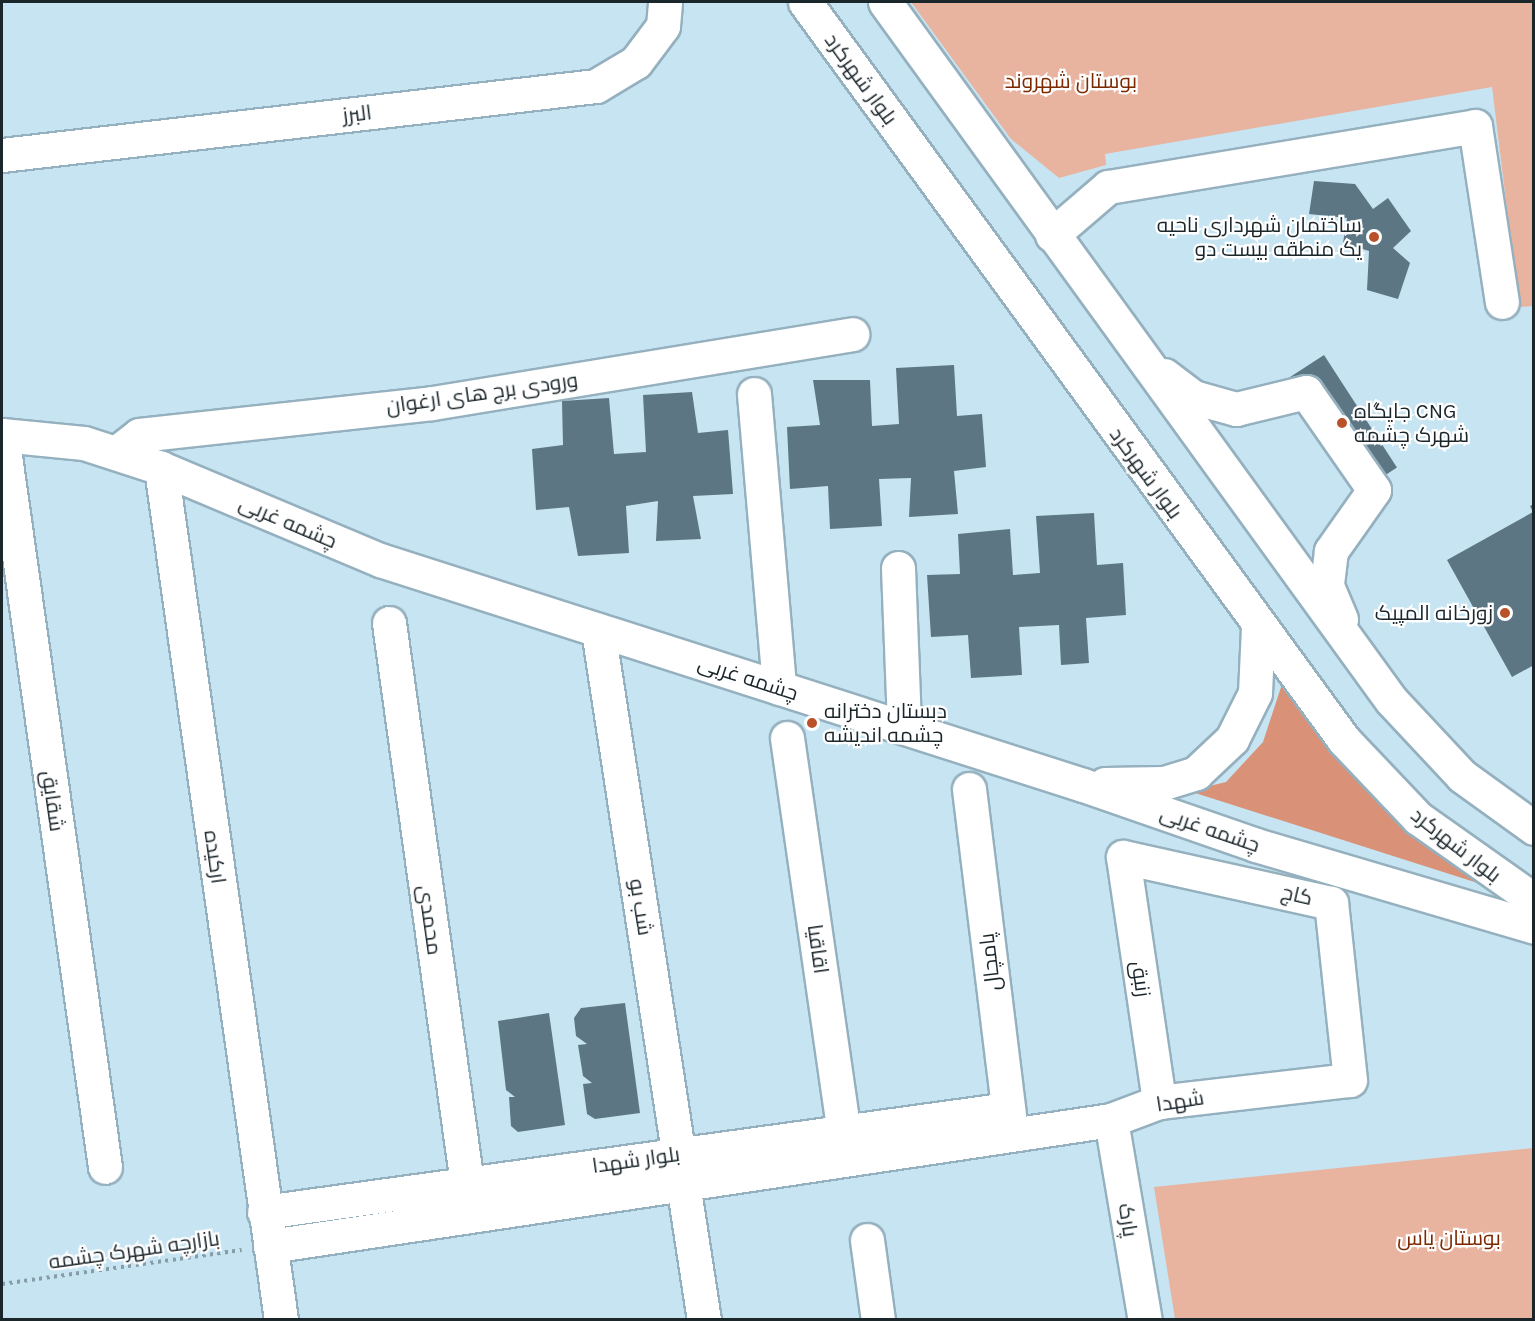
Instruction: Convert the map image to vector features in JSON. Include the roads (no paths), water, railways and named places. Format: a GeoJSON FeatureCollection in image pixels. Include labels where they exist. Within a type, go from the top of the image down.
{"type":"FeatureCollection","features":[{"type":"Feature","properties":{"kind":"street","name":"البرز"},"geometry":{"type":"LineString","coordinates":[[2,155],[596,86],[636,62],[663,26],[665,2]]}},
{"type":"Feature","properties":{"kind":"street","name":"بلوار شهرکرد"},"geometry":{"type":"LineString","coordinates":[[805,2],[1258,627],[1344,740],[1418,818],[1533,900]]}},
{"type":"Feature","properties":{"kind":"street"},"geometry":{"type":"LineString","coordinates":[[885,2],[1391,700],[1462,776],[1533,828]]}},
{"type":"Feature","properties":{"kind":"street"},"geometry":{"type":"LineString","coordinates":[[1052,235],[1108,187],[1476,126],[1502,302]]}},
{"type":"Feature","properties":{"kind":"street","name":"ورودی برج های ارغوان"},"geometry":{"type":"LineString","coordinates":[[116,453],[139,435],[432,403],[852,334]]}},
{"type":"Feature","properties":{"kind":"street"},"geometry":{"type":"LineString","coordinates":[[1140,356],[1193,397],[1236,409],[1306,392],[1374,490],[1331,551],[1327,586],[1354,651]]}},
{"type":"Feature","properties":{"kind":"street"},"geometry":{"type":"LineString","coordinates":[[754,394],[779,688]]}},
{"type":"Feature","properties":{"kind":"street","name":"چشمه غربی"},"geometry":{"type":"LineString","coordinates":[[2,435],[84,443],[116,453],[161,468],[380,560],[1083,784],[1256,845],[1533,927]]}},
{"type":"Feature","properties":{"kind":"street","name":"شقایق"},"geometry":{"type":"LineString","coordinates":[[2,435],[105,1167]]}},
{"type":"Feature","properties":{"kind":"street","name":"ارکیده"},"geometry":{"type":"LineString","coordinates":[[161,468],[281,1320]]}},
{"type":"Feature","properties":{"kind":"street"},"geometry":{"type":"LineString","coordinates":[[898,568],[904,728]]}},
{"type":"Feature","properties":{"kind":"street","name":"محمدی"},"geometry":{"type":"LineString","coordinates":[[389,623],[472,1216]]}},
{"type":"Feature","properties":{"kind":"street"},"geometry":{"type":"LineString","coordinates":[[1083,784],[1164,783],[1196,773],[1233,739],[1255,693],[1258,627]]}},
{"type":"Feature","properties":{"kind":"street","name":"شب بو"},"geometry":{"type":"LineString","coordinates":[[598,630],[704,1320]]}},
{"type":"Feature","properties":{"kind":"street","name":"اقاقیا"},"geometry":{"type":"LineString","coordinates":[[787,738],[846,1146]]}},
{"type":"Feature","properties":{"kind":"street","name":"پامچال"},"geometry":{"type":"LineString","coordinates":[[969,789],[1010,1122]]}},
{"type":"Feature","properties":{"kind":"street","name":"کاج"},"geometry":{"type":"LineString","coordinates":[[1123,856],[1331,903],[1350,1080]]}},
{"type":"Feature","properties":{"kind":"street","name":"زنبق"},"geometry":{"type":"LineString","coordinates":[[1123,856],[1159,1102]]}},
{"type":"Feature","properties":{"kind":"street","name":"شهدا"},"geometry":{"type":"LineString","coordinates":[[1010,1122],[1112,1120],[1159,1102],[1350,1080]]}},
{"type":"Feature","properties":{"kind":"street","name":"پارک"},"geometry":{"type":"LineString","coordinates":[[1112,1120],[1145,1320]]}},
{"type":"Feature","properties":{"kind":"street","name":"بلوار شهدا"},"geometry":{"type":"LineString","coordinates":[[264,1212],[467,1184],[681,1169],[1010,1122]]}},
{"type":"Feature","properties":{"kind":"street","name":"بلوار شهدا"},"geometry":{"type":"LineString","coordinates":[[270,1246],[472,1216],[681,1169]]}},
{"type":"Feature","properties":{"kind":"street"},"geometry":{"type":"LineString","coordinates":[[867,1240],[878,1320]]}},
{"type":"Feature","properties":{"kind":"place","name":"ساختمان شهرداری ناحیه یک منطقه بیست دو"},"geometry":{"type":"Point","coordinates":[1374,237]}},
{"type":"Feature","properties":{"kind":"place","name":"جایگاه CNG شهرک چشمه"},"geometry":{"type":"Point","coordinates":[1342,423]}},
{"type":"Feature","properties":{"kind":"place","name":"زورخانه المپیک"},"geometry":{"type":"Point","coordinates":[1505,613]}},
{"type":"Feature","properties":{"kind":"place","name":"دبستان دخترانه چشمه اندیشه"},"geometry":{"type":"Point","coordinates":[812,723]}},
{"type":"Feature","properties":{"kind":"park label","name":"بوستان شهروند"},"geometry":{"type":"Point","coordinates":[1071,81]}},
{"type":"Feature","properties":{"kind":"park label","name":"بوستان یاس"},"geometry":{"type":"Point","coordinates":[1449,1238]}}]}
